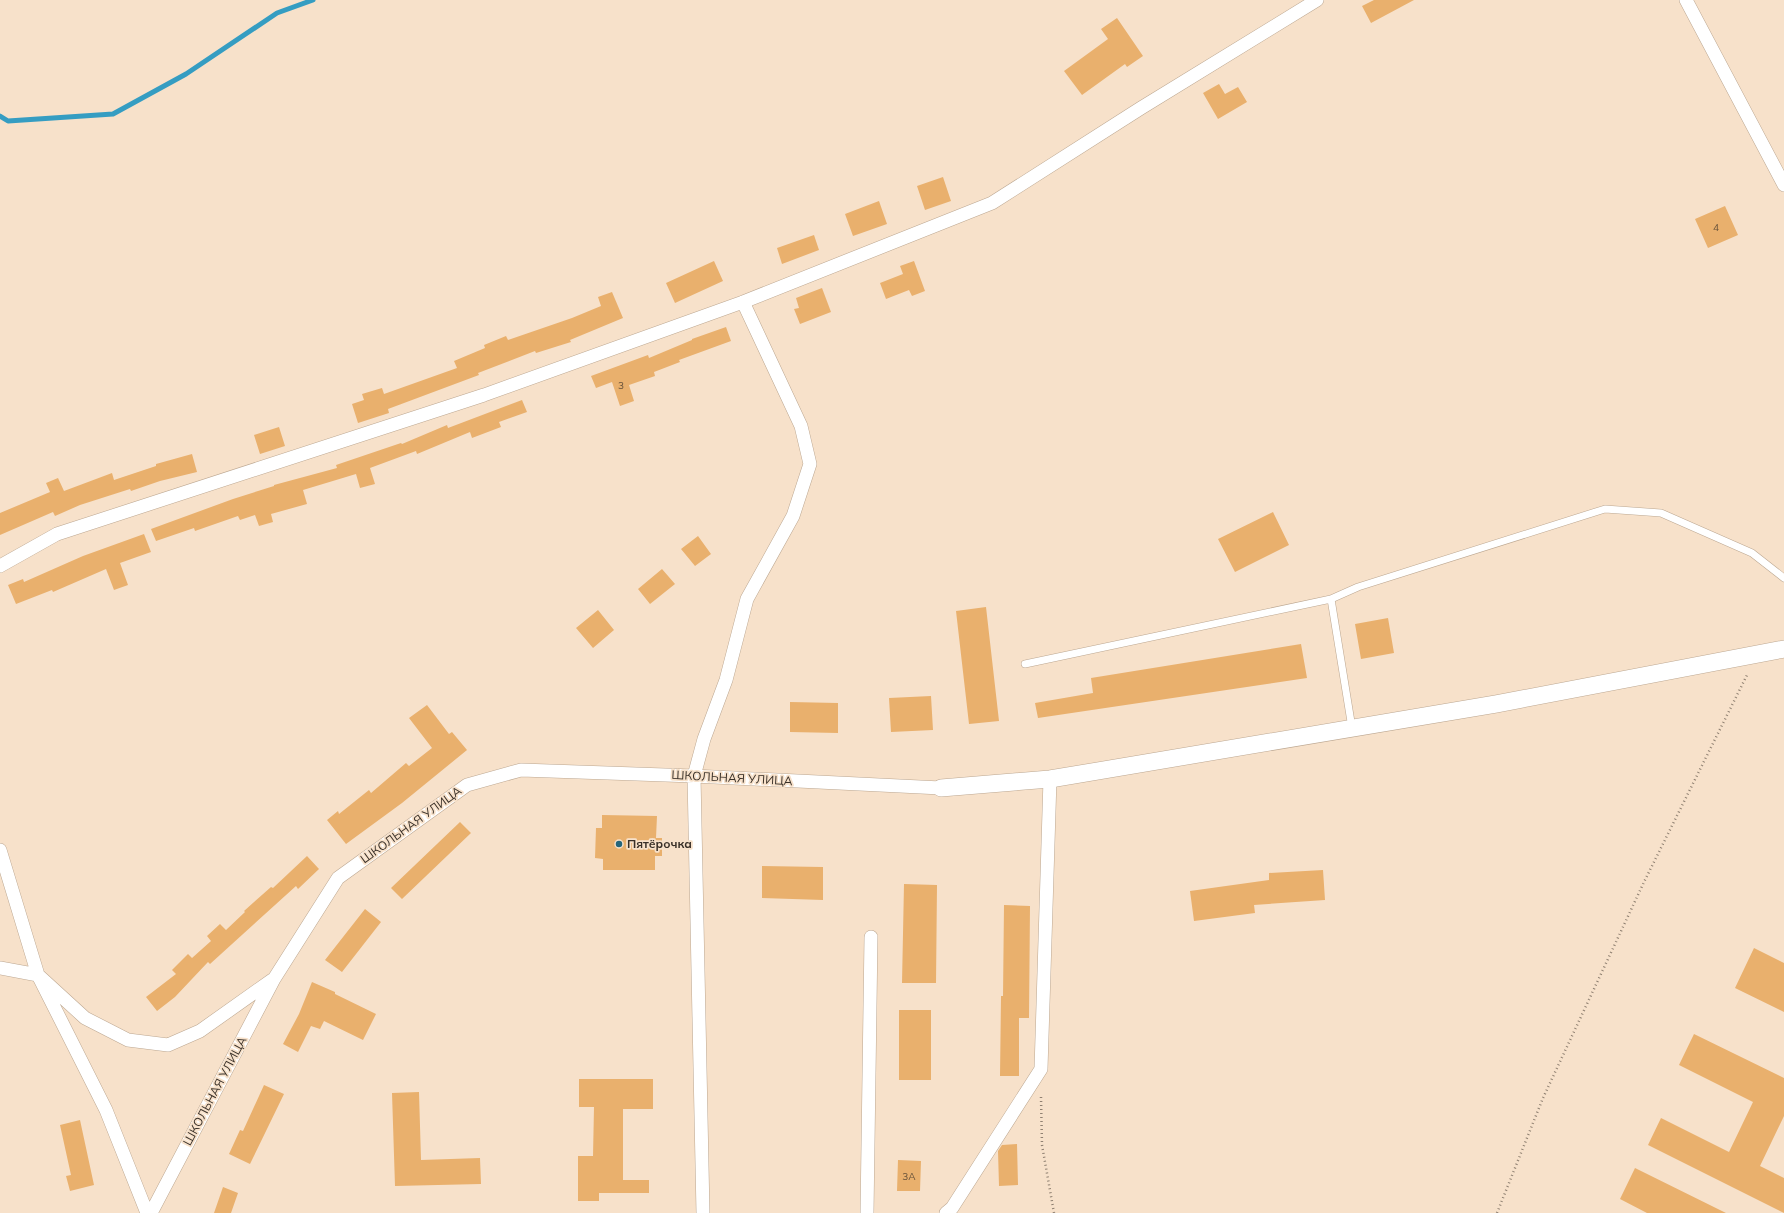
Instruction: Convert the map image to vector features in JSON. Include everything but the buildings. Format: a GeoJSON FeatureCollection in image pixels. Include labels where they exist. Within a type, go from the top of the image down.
{"type":"FeatureCollection","features":[{"type":"Feature","properties":{"kind":"street"},"geometry":{"type":"LineString","coordinates":[[0,566],[57,534],[484,395],[743,302],[992,203],[1141,108],[1317,0]]}},
{"type":"Feature","properties":{"kind":"street"},"geometry":{"type":"LineString","coordinates":[[1686,0],[1784,185]]}},
{"type":"Feature","properties":{"kind":"street"},"geometry":{"type":"LineString","coordinates":[[703,1213],[694,776],[704,739],[726,680],[747,599],[793,516],[810,464],[801,426],[743,302]]}},
{"type":"Feature","properties":{"kind":"street"},"geometry":{"type":"LineString","coordinates":[[942,788],[1050,779],[1496,704],[1784,649]]}},
{"type":"Feature","properties":{"kind":"street","name":"ШКОЛЬНАЯ УЛИЦА"},"geometry":{"type":"LineString","coordinates":[[151,1213],[274,979],[338,878],[466,786],[521,770],[694,776],[942,788]]}},
{"type":"Feature","properties":{"kind":"street"},"geometry":{"type":"LineString","coordinates":[[946,1213],[952,1208],[1041,1069],[1050,779]]}},
{"type":"Feature","properties":{"kind":"street"},"geometry":{"type":"LineString","coordinates":[[0,850],[38,976],[106,1110],[147,1213]]}},
{"type":"Feature","properties":{"kind":"street"},"geometry":{"type":"LineString","coordinates":[[867,1213],[871,937]]}},
{"type":"Feature","properties":{"kind":"street"},"geometry":{"type":"LineString","coordinates":[[0,968],[38,976],[85,1018],[128,1040],[168,1045],[200,1031],[274,979]]}},
{"type":"Feature","properties":{"kind":"lane"},"geometry":{"type":"LineString","coordinates":[[1025,664],[1331,600],[1358,587],[1605,510],[1661,512],[1752,554],[1784,578]]}},
{"type":"Feature","properties":{"kind":"lane"},"geometry":{"type":"LineString","coordinates":[[1331,600],[1352,728]]}},
{"type":"Feature","properties":{"kind":"path"},"geometry":{"type":"LineString","coordinates":[[1497,1213],[1543,1098],[1644,882],[1757,654]]}},
{"type":"Feature","properties":{"kind":"path"},"geometry":{"type":"LineString","coordinates":[[1041,1069],[1042,1145],[1054,1213]]}},
{"type":"Feature","properties":{"kind":"waterway"},"geometry":{"type":"LineString","coordinates":[[0,116],[8,121],[113,114],[186,74],[277,13],[313,0]]}},
{"type":"Feature","properties":{"kind":"place","name":"Пятёрочка"},"geometry":{"type":"Point","coordinates":[619,844]}}]}
